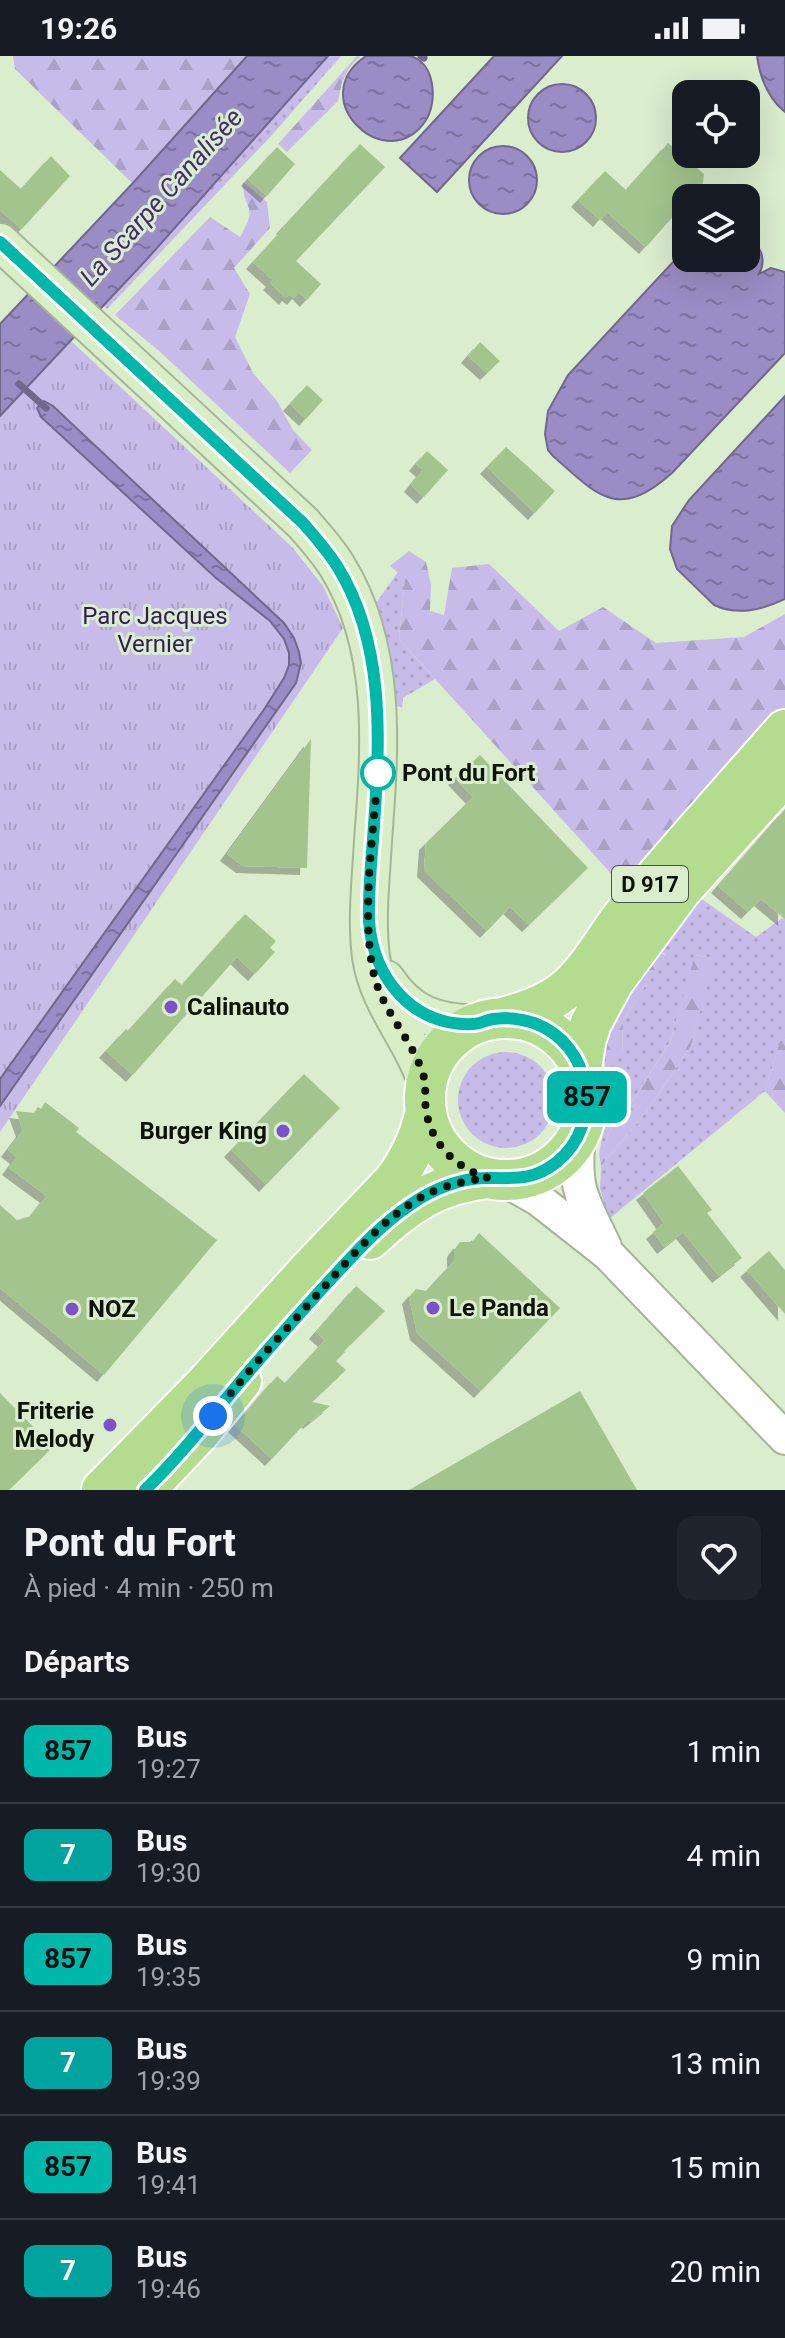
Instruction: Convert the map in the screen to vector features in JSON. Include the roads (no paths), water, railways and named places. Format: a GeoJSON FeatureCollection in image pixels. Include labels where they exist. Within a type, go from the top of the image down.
{"type":"FeatureCollection","features":[{"type":"Feature","properties":{"kind":"main road"},"geometry":{"type":"LineString","coordinates":[[2,244],[303,523],[337,565],[352,593],[370,653],[378,724],[378,776],[370,892],[371,955],[378,987],[418,1060],[431,1130],[450,1157],[467,1170],[496,1179]]}},
{"type":"Feature","properties":{"kind":"main road","name":"D 917"},"geometry":{"type":"LineString","coordinates":[[490,1021],[545,1002],[575,980],[662,869],[785,730]]}},
{"type":"Feature","properties":{"kind":"main road","name":"D 917"},"geometry":{"type":"LineString","coordinates":[[581,1068],[591,1023],[626,963],[681,890],[785,775]]}},
{"type":"Feature","properties":{"kind":"main road"},"geometry":{"type":"LineString","coordinates":[[145,1490],[200,1432],[294,1320],[381,1228],[408,1206],[434,1191],[459,1182],[527,1177],[548,1168],[565,1154],[579,1135],[587,1101],[585,1079],[563,1042],[547,1029],[527,1021],[431,1018],[407,1003],[387,980],[370,926]]}},
{"type":"Feature","properties":{"kind":"main road"},"geometry":{"type":"LineString","coordinates":[[102,1490],[204,1386],[393,1182],[417,1143],[433,1065],[443,1048],[458,1034],[490,1021]]}},
{"type":"Feature","properties":{"kind":"street"},"geometry":{"type":"LineString","coordinates":[[579,1135],[576,1162],[578,1188],[608,1254]]}},
{"type":"Feature","properties":{"kind":"street"},"geometry":{"type":"LineString","coordinates":[[496,1179],[538,1199],[608,1254],[785,1438]]}},
{"type":"Feature","properties":{"kind":"water","name":"La Scarpe Canalisée"},"geometry":{"type":"Polygon","coordinates":[[[247,56],[328,56],[148,258],[0,416],[0,324],[247,56]]]}},
{"type":"Feature","properties":{"kind":"water"},"geometry":{"type":"Polygon","coordinates":[[[366,56],[410,56],[425,66],[432,83],[432,103],[426,120],[410,136],[392,141],[373,137],[358,126],[347,111],[343,92],[349,74],[366,56]]]}},
{"type":"Feature","properties":{"kind":"water"},"geometry":{"type":"Polygon","coordinates":[[[494,56],[562,56],[437,192],[400,158],[494,56]]]}},
{"type":"Feature","properties":{"kind":"water"},"geometry":{"type":"Polygon","coordinates":[[[757,56],[785,56],[785,112],[766,87],[757,56]]]}},
{"type":"Feature","properties":{"kind":"water"},"geometry":{"type":"Polygon","coordinates":[[[569,84],[590,99],[596,118],[594,131],[586,142],[569,152],[555,152],[538,142],[530,131],[528,111],[538,94],[549,86],[569,84]]]}},
{"type":"Feature","properties":{"kind":"water"},"geometry":{"type":"Polygon","coordinates":[[[510,146],[531,161],[537,180],[535,193],[527,204],[510,214],[496,214],[479,204],[471,193],[469,173],[479,156],[490,148],[510,146]]]}},
{"type":"Feature","properties":{"kind":"water"},"geometry":{"type":"Polygon","coordinates":[[[672,263],[672,272],[759,274],[771,268],[785,272],[785,353],[672,473],[637,496],[609,498],[596,492],[548,450],[545,434],[548,411],[568,375],[672,263]]]}},
{"type":"Feature","properties":{"kind":"water"},"geometry":{"type":"Polygon","coordinates":[[[785,396],[785,599],[750,610],[723,608],[714,605],[677,569],[670,549],[672,526],[689,500],[785,396]]]}},
{"type":"Feature","properties":{"kind":"water"},"geometry":{"type":"Polygon","coordinates":[[[44,401],[53,406],[284,623],[294,638],[301,663],[296,683],[0,1106],[0,1079],[263,711],[289,665],[284,639],[270,621],[216,578],[41,417],[37,408],[44,401]]]}},
{"type":"Feature","properties":{"kind":"waterway"},"geometry":{"type":"LineString","coordinates":[[19,384],[46,408]]}},
{"type":"Feature","properties":{"kind":"place","name":"Pont du Fort"},"geometry":{"type":"Point","coordinates":[378,773]}},
{"type":"Feature","properties":{"kind":"place","name":"Calinauto"},"geometry":{"type":"Point","coordinates":[171,1007]}},
{"type":"Feature","properties":{"kind":"place","name":"Burger King"},"geometry":{"type":"Point","coordinates":[283,1131]}},
{"type":"Feature","properties":{"kind":"place","name":"Le Panda"},"geometry":{"type":"Point","coordinates":[433,1308]}},
{"type":"Feature","properties":{"kind":"place","name":"NOZ"},"geometry":{"type":"Point","coordinates":[72,1309]}},
{"type":"Feature","properties":{"kind":"place","name":"Friterie Melody"},"geometry":{"type":"Point","coordinates":[110,1425]}},
{"type":"Feature","properties":{"kind":"park label","name":"Parc Jacques Vernier"},"geometry":{"type":"Point","coordinates":[155,630]}}]}
